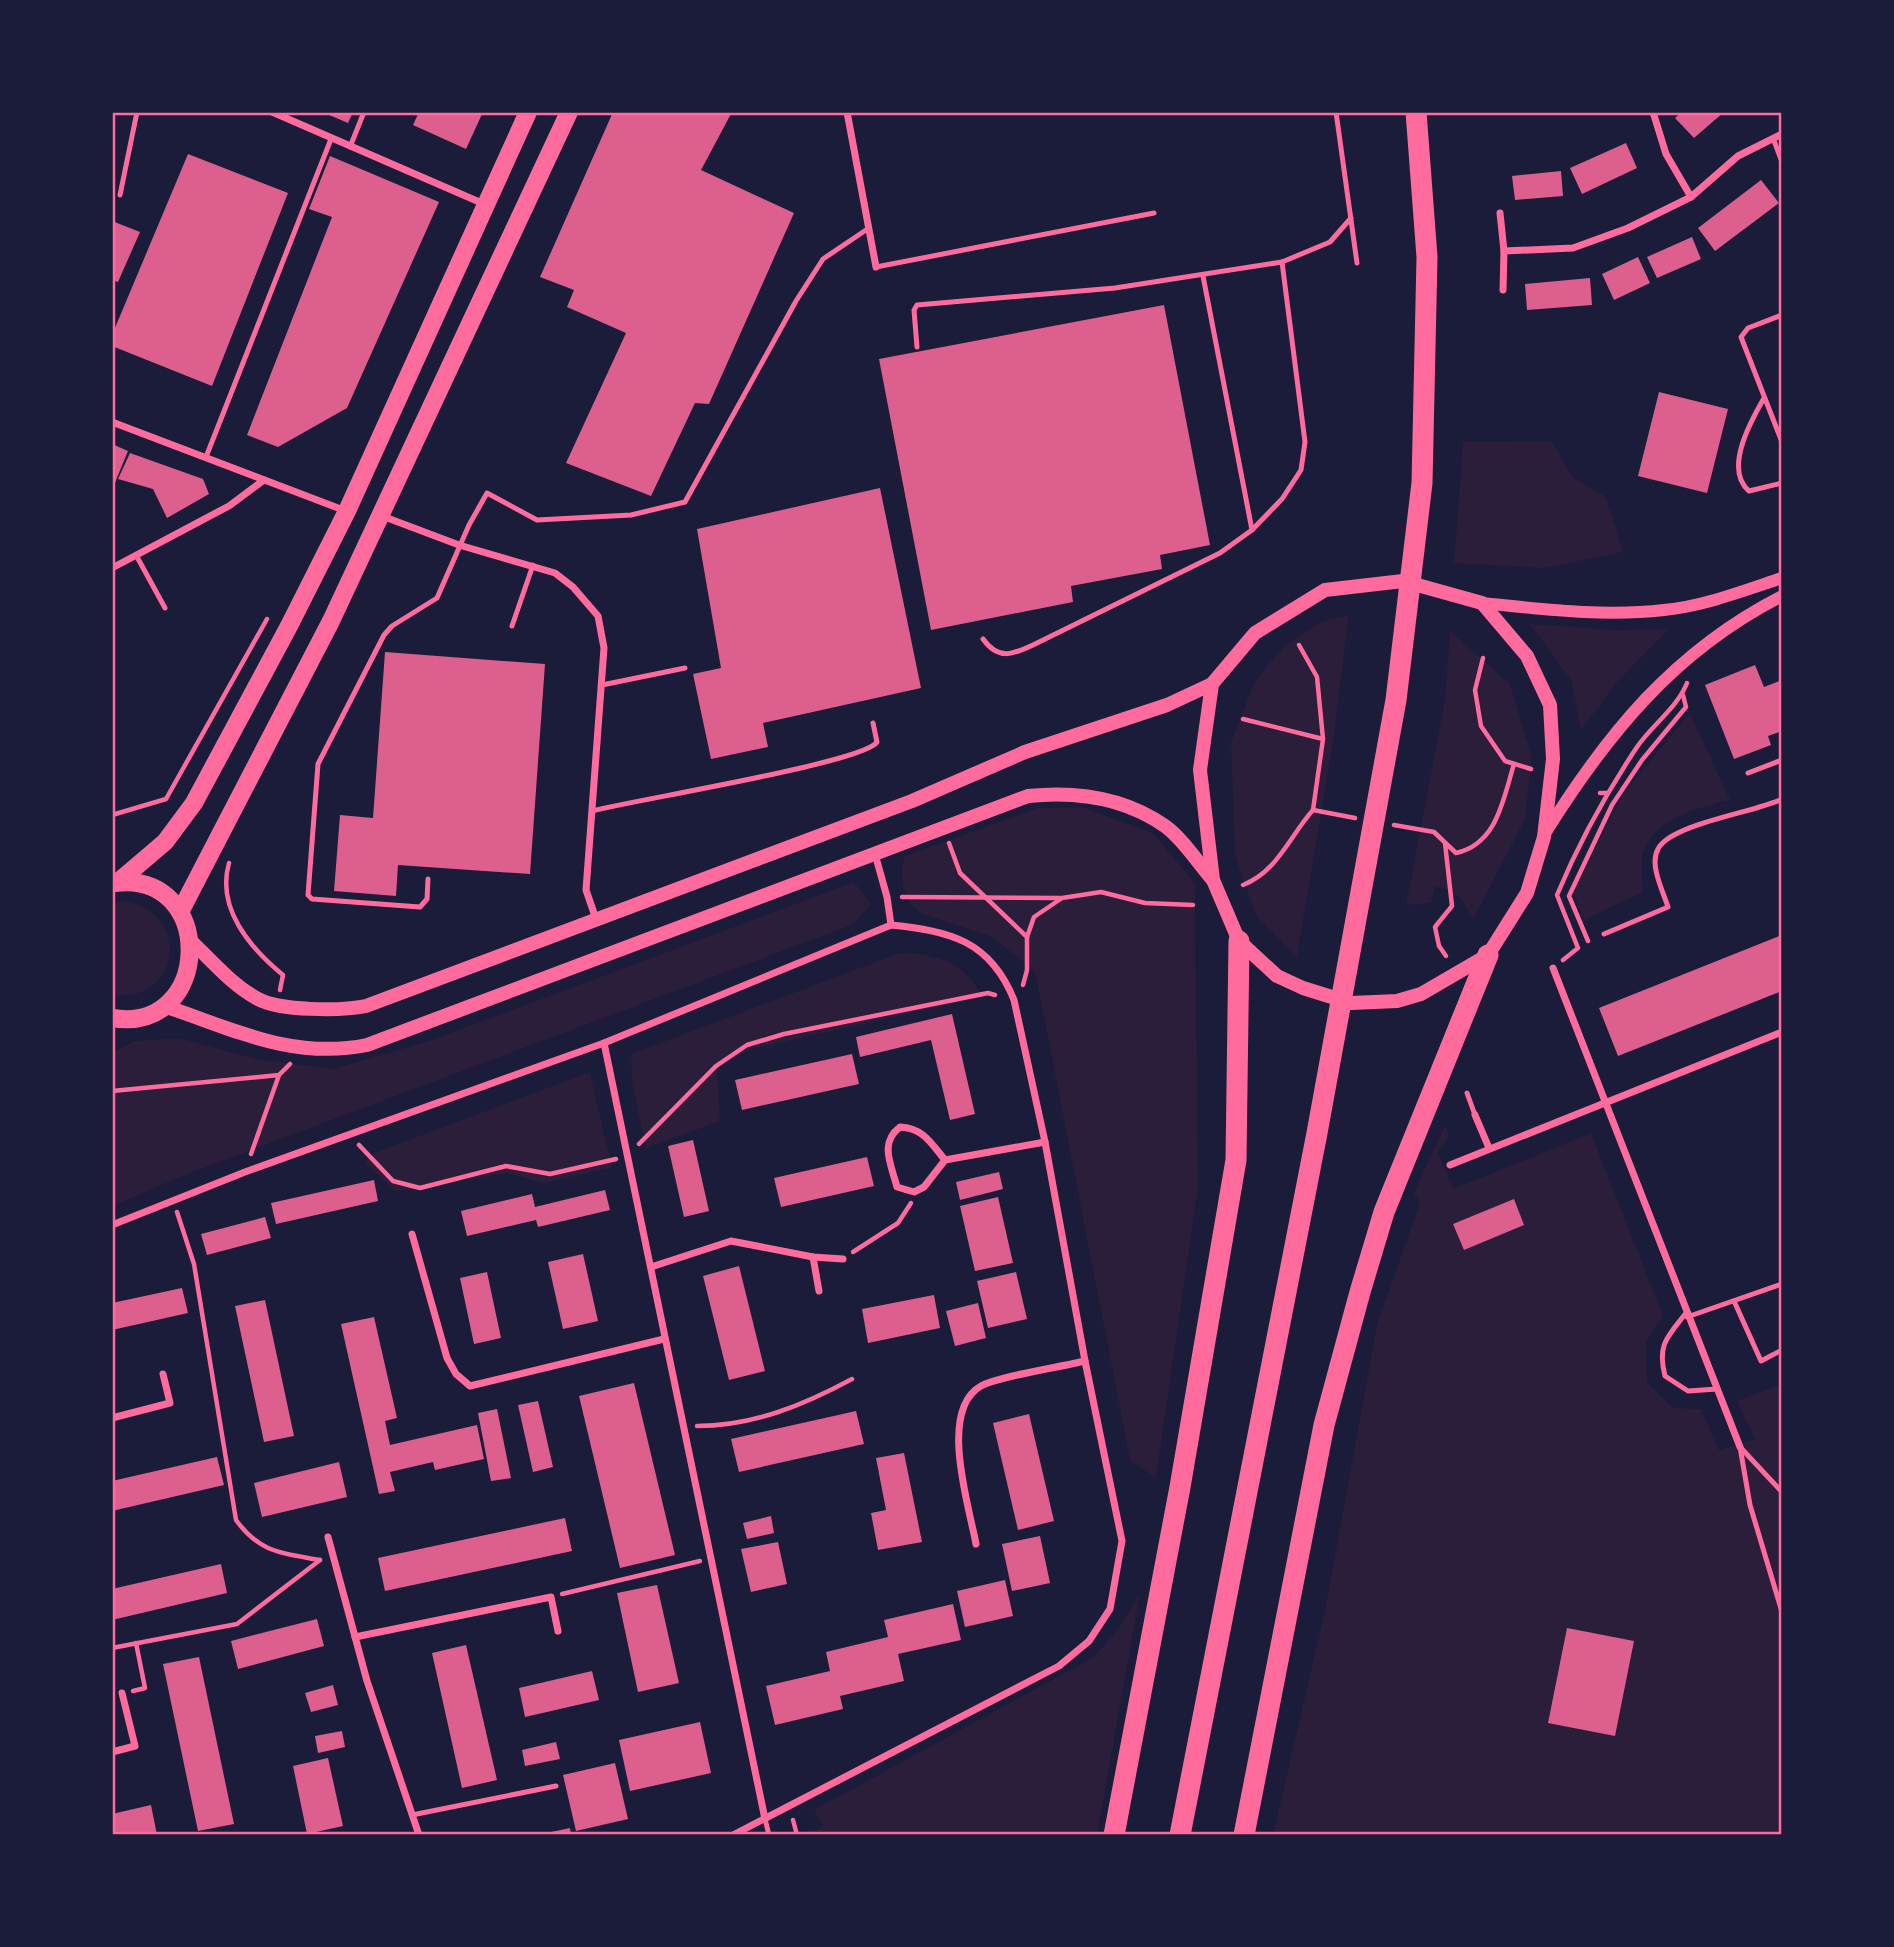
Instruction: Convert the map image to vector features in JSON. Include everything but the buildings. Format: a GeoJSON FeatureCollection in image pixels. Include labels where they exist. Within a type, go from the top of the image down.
{"type":"FeatureCollection","features":[{"type":"Feature","properties":{"kind":"highway"},"geometry":{"type":"LineString","coordinates":[[1180,1835],[1312,1160],[1396,700],[1422,483],[1427,257],[1416,112]]}},
{"type":"Feature","properties":{"kind":"highway"},"geometry":{"type":"LineString","coordinates":[[1114,1835],[1180,1487],[1234,1173],[1239,941]]}},
{"type":"Feature","properties":{"kind":"highway"},"geometry":{"type":"LineString","coordinates":[[1244,1835],[1324,1424],[1360,1292],[1384,1212],[1488,954]]}},
{"type":"Feature","properties":{"kind":"main road"},"geometry":{"type":"LineString","coordinates":[[115,883],[165,842],[194,803],[347,511],[528,112]]}},
{"type":"Feature","properties":{"kind":"main road"},"geometry":{"type":"LineString","coordinates":[[180,912],[331,621],[569,112]]}},
{"type":"Feature","properties":{"kind":"main road"},"geometry":{"type":"LineString","coordinates":[[191,942],[239,987],[261,1001],[336,1012],[366,1006],[912,801],[1025,752],[1167,705],[1212,684],[1255,632],[1325,590],[1403,581],[1482,603],[1527,656],[1550,705],[1553,758],[1544,836],[1527,893],[1488,954],[1421,994],[1397,1001],[1352,1003],[1303,988],[1277,976],[1239,941],[1213,880],[1200,770],[1212,684]]}},
{"type":"Feature","properties":{"kind":"main road"},"geometry":{"type":"LineString","coordinates":[[164,1006],[247,1038],[305,1048],[340,1050],[367,1045],[1028,796],[1063,792],[1091,795],[1131,809],[1166,827],[1213,880]]}},
{"type":"Feature","properties":{"kind":"main road"},"geometry":{"type":"LineString","coordinates":[[114,1021],[150,1014],[164,1006],[187,977],[191,960],[191,942],[180,912],[153,889],[136,883],[115,883]]}},
{"type":"Feature","properties":{"kind":"street"},"geometry":{"type":"LineString","coordinates":[[272,112],[484,204]]}},
{"type":"Feature","properties":{"kind":"street"},"geometry":{"type":"LineString","coordinates":[[847,112],[876,267]]}},
{"type":"Feature","properties":{"kind":"street"},"geometry":{"type":"LineString","coordinates":[[1653,112],[1666,154],[1691,197]]}},
{"type":"Feature","properties":{"kind":"street"},"geometry":{"type":"LineString","coordinates":[[1504,251],[1573,248],[1628,228],[1691,197],[1738,156],[1782,134]]}},
{"type":"Feature","properties":{"kind":"street"},"geometry":{"type":"LineString","coordinates":[[1500,213],[1504,251],[1503,290]]}},
{"type":"Feature","properties":{"kind":"street"},"geometry":{"type":"LineString","coordinates":[[112,422],[347,511]]}},
{"type":"Feature","properties":{"kind":"street"},"geometry":{"type":"LineString","coordinates":[[112,568],[229,506],[264,480]]}},
{"type":"Feature","properties":{"kind":"street"},"geometry":{"type":"LineString","coordinates":[[382,516],[459,545],[555,573],[573,587],[597,616],[604,648],[586,890],[596,919]]}},
{"type":"Feature","properties":{"kind":"street"},"geometry":{"type":"LineString","coordinates":[[1482,603],[1569,612],[1665,610],[1707,602],[1782,578]]}},
{"type":"Feature","properties":{"kind":"street"},"geometry":{"type":"LineString","coordinates":[[1544,836],[1573,790],[1660,681],[1704,644],[1782,596]]}},
{"type":"Feature","properties":{"kind":"street"},"geometry":{"type":"LineString","coordinates":[[875,854],[887,897],[891,925]]}},
{"type":"Feature","properties":{"kind":"street"},"geometry":{"type":"LineString","coordinates":[[112,1225],[245,1172],[604,1043],[891,925],[939,930],[972,945],[989,958],[1006,978],[1014,1000],[1045,1142],[1085,1361],[1122,1541],[1110,1609],[1089,1641],[1059,1666],[733,1835]]}},
{"type":"Feature","properties":{"kind":"street"},"geometry":{"type":"LineString","coordinates":[[1553,968],[1686,1315],[1740,1447]]}},
{"type":"Feature","properties":{"kind":"street"},"geometry":{"type":"LineString","coordinates":[[1450,1165],[1782,1032]]}},
{"type":"Feature","properties":{"kind":"street"},"geometry":{"type":"LineString","coordinates":[[604,1043],[765,1819]]}},
{"type":"Feature","properties":{"kind":"street"},"geometry":{"type":"LineString","coordinates":[[1475,1115],[1489,1148]]}},
{"type":"Feature","properties":{"kind":"street"},"geometry":{"type":"LineString","coordinates":[[945,1160],[915,1128],[900,1126],[892,1133],[886,1145],[897,1187],[914,1192],[924,1187],[945,1160],[1045,1142]]}},
{"type":"Feature","properties":{"kind":"street"},"geometry":{"type":"LineString","coordinates":[[412,1234],[447,1358],[456,1374],[470,1386],[664,1339]]}},
{"type":"Feature","properties":{"kind":"street"},"geometry":{"type":"LineString","coordinates":[[651,1268],[731,1241],[813,1257],[844,1259]]}},
{"type":"Feature","properties":{"kind":"street"},"geometry":{"type":"LineString","coordinates":[[813,1257],[819,1291]]}},
{"type":"Feature","properties":{"kind":"street"},"geometry":{"type":"LineString","coordinates":[[976,1544],[958,1446],[966,1399],[981,1386],[1085,1361]]}},
{"type":"Feature","properties":{"kind":"street"},"geometry":{"type":"LineString","coordinates":[[112,1418],[170,1403],[163,1374]]}},
{"type":"Feature","properties":{"kind":"street"},"geometry":{"type":"LineString","coordinates":[[328,1537],[355,1637],[419,1835]]}},
{"type":"Feature","properties":{"kind":"street"},"geometry":{"type":"LineString","coordinates":[[355,1637],[551,1597],[558,1631]]}},
{"type":"Feature","properties":{"kind":"street"},"geometry":{"type":"LineString","coordinates":[[112,1752],[135,1746],[122,1693]]}},
{"type":"Feature","properties":{"kind":"lane"},"geometry":{"type":"LineString","coordinates":[[120,195],[137,112]]}},
{"type":"Feature","properties":{"kind":"lane"},"geometry":{"type":"LineString","coordinates":[[351,148],[364,112]]}},
{"type":"Feature","properties":{"kind":"lane"},"geometry":{"type":"LineString","coordinates":[[1336,112],[1357,263]]}},
{"type":"Feature","properties":{"kind":"lane"},"geometry":{"type":"LineString","coordinates":[[1773,138],[1782,162]]}},
{"type":"Feature","properties":{"kind":"lane"},"geometry":{"type":"LineString","coordinates":[[206,457],[331,139]]}},
{"type":"Feature","properties":{"kind":"lane"},"geometry":{"type":"LineString","coordinates":[[876,267],[1154,214]]}},
{"type":"Feature","properties":{"kind":"lane"},"geometry":{"type":"LineString","coordinates":[[917,347],[914,310],[929,302],[1056,295],[1203,276],[1282,262],[1330,242],[1351,218]]}},
{"type":"Feature","properties":{"kind":"lane"},"geometry":{"type":"LineString","coordinates":[[428,879],[427,899],[419,907],[312,899],[308,895],[318,764],[376,647],[392,625],[437,598],[459,545],[487,493],[537,520],[631,515],[685,502],[796,301],[823,259],[869,228]]}},
{"type":"Feature","properties":{"kind":"lane"},"geometry":{"type":"LineString","coordinates":[[983,639],[992,651],[1012,655],[1204,561],[1252,530],[1282,499],[1301,470],[1305,442],[1282,262]]}},
{"type":"Feature","properties":{"kind":"lane"},"geometry":{"type":"LineString","coordinates":[[1203,276],[1252,530]]}},
{"type":"Feature","properties":{"kind":"lane"},"geometry":{"type":"LineString","coordinates":[[1782,315],[1748,328],[1741,337],[1782,442]]}},
{"type":"Feature","properties":{"kind":"lane"},"geometry":{"type":"LineString","coordinates":[[1764,398],[1742,438],[1742,483],[1752,491],[1782,483]]}},
{"type":"Feature","properties":{"kind":"lane"},"geometry":{"type":"LineString","coordinates":[[136,555],[165,608]]}},
{"type":"Feature","properties":{"kind":"lane"},"geometry":{"type":"LineString","coordinates":[[512,626],[533,565]]}},
{"type":"Feature","properties":{"kind":"lane"},"geometry":{"type":"LineString","coordinates":[[602,685],[685,668]]}},
{"type":"Feature","properties":{"kind":"lane"},"geometry":{"type":"LineString","coordinates":[[592,811],[820,764],[868,750],[877,742],[873,723]]}},
{"type":"Feature","properties":{"kind":"lane"},"geometry":{"type":"LineString","coordinates":[[1748,773],[1782,760]]}},
{"type":"Feature","properties":{"kind":"lane"},"geometry":{"type":"LineString","coordinates":[[1604,934],[1668,907],[1655,866],[1658,849],[1669,838],[1704,822],[1767,807],[1782,799]]}},
{"type":"Feature","properties":{"kind":"lane"},"geometry":{"type":"LineString","coordinates":[[1466,1093],[1475,1115]]}},
{"type":"Feature","properties":{"kind":"lane"},"geometry":{"type":"LineString","coordinates":[[1717,1389],[1688,1391],[1665,1376],[1660,1356],[1665,1340],[1686,1315],[1782,1284]]}},
{"type":"Feature","properties":{"kind":"lane"},"geometry":{"type":"LineString","coordinates":[[1734,1301],[1761,1360],[1782,1350]]}},
{"type":"Feature","properties":{"kind":"lane"},"geometry":{"type":"LineString","coordinates":[[1740,1447],[1782,1492]]}},
{"type":"Feature","properties":{"kind":"lane"},"geometry":{"type":"LineString","coordinates":[[1740,1447],[1750,1505],[1782,1612]]}},
{"type":"Feature","properties":{"kind":"lane"},"geometry":{"type":"LineString","coordinates":[[412,1815],[556,1786]]}},
{"type":"Feature","properties":{"kind":"lane"},"geometry":{"type":"LineString","coordinates":[[765,1819],[769,1835]]}},
{"type":"Feature","properties":{"kind":"path"},"geometry":{"type":"LineString","coordinates":[[1243,884],[1262,877],[1284,852],[1297,828],[1313,810],[1322,739],[1317,677],[1299,645]]}},
{"type":"Feature","properties":{"kind":"path"},"geometry":{"type":"LineString","coordinates":[[1483,657],[1475,690],[1481,726],[1506,761],[1531,769]]}},
{"type":"Feature","properties":{"kind":"path"},"geometry":{"type":"LineString","coordinates":[[1553,968],[1578,948],[1557,895],[1581,838],[1639,745],[1683,694],[1686,707],[1642,760],[1612,805],[1569,896],[1588,941]]}},
{"type":"Feature","properties":{"kind":"path"},"geometry":{"type":"LineString","coordinates":[[112,814],[166,799],[216,710]]}},
{"type":"Feature","properties":{"kind":"path"},"geometry":{"type":"LineString","coordinates":[[1243,719],[1322,739]]}},
{"type":"Feature","properties":{"kind":"path"},"geometry":{"type":"LineString","coordinates":[[1434,832],[1456,853],[1473,849],[1494,825],[1514,764]]}},
{"type":"Feature","properties":{"kind":"path"},"geometry":{"type":"LineString","coordinates":[[1601,793],[1608,793]]}},
{"type":"Feature","properties":{"kind":"path"},"geometry":{"type":"LineString","coordinates":[[1313,810],[1322,812]]}},
{"type":"Feature","properties":{"kind":"path"},"geometry":{"type":"LineString","coordinates":[[944,828],[960,873],[1027,937]]}},
{"type":"Feature","properties":{"kind":"path"},"geometry":{"type":"LineString","coordinates":[[1444,842],[1452,906],[1435,927],[1439,946],[1446,956]]}},
{"type":"Feature","properties":{"kind":"path"},"geometry":{"type":"LineString","coordinates":[[234,853],[226,877],[225,895],[240,930],[262,958],[283,975],[277,1003]]}},
{"type":"Feature","properties":{"kind":"path"},"geometry":{"type":"LineString","coordinates":[[887,897],[1062,898],[1101,892],[1145,904],[1193,905]]}},
{"type":"Feature","properties":{"kind":"path"},"geometry":{"type":"LineString","coordinates":[[349,1134],[393,1181],[420,1188],[506,1166],[550,1174],[628,1156],[716,1066],[747,1045],[784,1034],[988,993],[1014,1000],[1021,991],[1027,970],[1027,937],[1034,917],[1062,898]]}},
{"type":"Feature","properties":{"kind":"path"},"geometry":{"type":"LineString","coordinates":[[245,1172],[279,1075],[305,1048]]}},
{"type":"Feature","properties":{"kind":"path"},"geometry":{"type":"LineString","coordinates":[[112,1091],[279,1075]]}},
{"type":"Feature","properties":{"kind":"path"},"geometry":{"type":"LineString","coordinates":[[844,1259],[898,1223],[909,1210],[914,1192]]}},
{"type":"Feature","properties":{"kind":"path"},"geometry":{"type":"LineString","coordinates":[[174,1200],[194,1264],[236,1520],[251,1540],[280,1553],[335,1563]]}},
{"type":"Feature","properties":{"kind":"path"},"geometry":{"type":"LineString","coordinates":[[683,1426],[723,1426],[773,1414],[811,1402],[852,1379]]}},
{"type":"Feature","properties":{"kind":"path"},"geometry":{"type":"LineString","coordinates":[[551,1597],[711,1558]]}},
{"type":"Feature","properties":{"kind":"path"},"geometry":{"type":"LineString","coordinates":[[112,1648],[237,1624],[320,1560]]}},
{"type":"Feature","properties":{"kind":"path"},"geometry":{"type":"LineString","coordinates":[[122,1693],[145,1688],[136,1643]]}},
{"type":"Feature","properties":{"kind":"shaded area"},"geometry":{"type":"Polygon","coordinates":[[[1551,441],[1573,478],[1606,497],[1623,552],[1544,568],[1454,563],[1463,442],[1551,441]]]}},
{"type":"Feature","properties":{"kind":"shaded area"},"geometry":{"type":"Polygon","coordinates":[[[1349,615],[1333,743],[1297,956],[1256,916],[1235,855],[1231,742],[1255,681],[1284,646],[1322,621],[1349,615]]]}},
{"type":"Feature","properties":{"kind":"shaded area"},"geometry":{"type":"Polygon","coordinates":[[[1530,624],[1615,630],[1669,629],[1617,682],[1581,730],[1571,680],[1530,624]]]}},
{"type":"Feature","properties":{"kind":"shaded area"},"geometry":{"type":"Polygon","coordinates":[[[1450,631],[1510,684],[1532,758],[1525,819],[1473,920],[1459,897],[1435,886],[1431,903],[1406,905],[1445,699],[1450,631]]]}},
{"type":"Feature","properties":{"kind":"shaded area"},"geometry":{"type":"Polygon","coordinates":[[[1690,713],[1730,800],[1679,816],[1657,831],[1643,853],[1643,892],[1584,920],[1573,892],[1624,793],[1690,713]]]}},
{"type":"Feature","properties":{"kind":"shaded area"},"geometry":{"type":"Polygon","coordinates":[[[1082,807],[1153,833],[1195,883],[1198,1188],[1156,1478],[1130,1460],[1035,971],[992,937],[920,913],[905,894],[902,879],[905,856],[1038,808],[1082,807]]]}},
{"type":"Feature","properties":{"kind":"shaded area"},"geometry":{"type":"Polygon","coordinates":[[[854,882],[871,904],[854,924],[190,1173],[112,1206],[112,1053],[135,1041],[179,1038],[256,1059],[333,1069],[429,1041],[854,882]]]}},
{"type":"Feature","properties":{"kind":"shaded area"},"geometry":{"type":"Polygon","coordinates":[[[123,901],[146,909],[161,922],[169,938],[170,956],[164,972],[152,986],[135,994],[112,995],[112,903],[123,901]]]}},
{"type":"Feature","properties":{"kind":"shaded area"},"geometry":{"type":"Polygon","coordinates":[[[913,953],[955,965],[969,977],[983,997],[748,1050],[717,1069],[720,1121],[646,1148],[632,1083],[631,1054],[897,954],[913,953]]]}},
{"type":"Feature","properties":{"kind":"shaded area"},"geometry":{"type":"Polygon","coordinates":[[[590,1072],[612,1168],[543,1183],[507,1173],[396,1191],[365,1163],[374,1153],[590,1072]]]}},
{"type":"Feature","properties":{"kind":"shaded area"},"geometry":{"type":"Polygon","coordinates":[[[1445,1125],[1449,1135],[1438,1153],[1453,1189],[1591,1133],[1663,1316],[1646,1341],[1647,1382],[1673,1408],[1701,1409],[1719,1450],[1755,1439],[1737,1401],[1782,1384],[1782,1835],[1273,1835],[1325,1610],[1377,1325],[1420,1203],[1414,1193],[1445,1125]]]}},
{"type":"Feature","properties":{"kind":"shaded area"},"geometry":{"type":"Polygon","coordinates":[[[1140,1593],[1097,1835],[807,1835],[823,1826],[814,1810],[1094,1657],[1120,1627],[1140,1593]]]}}]}
